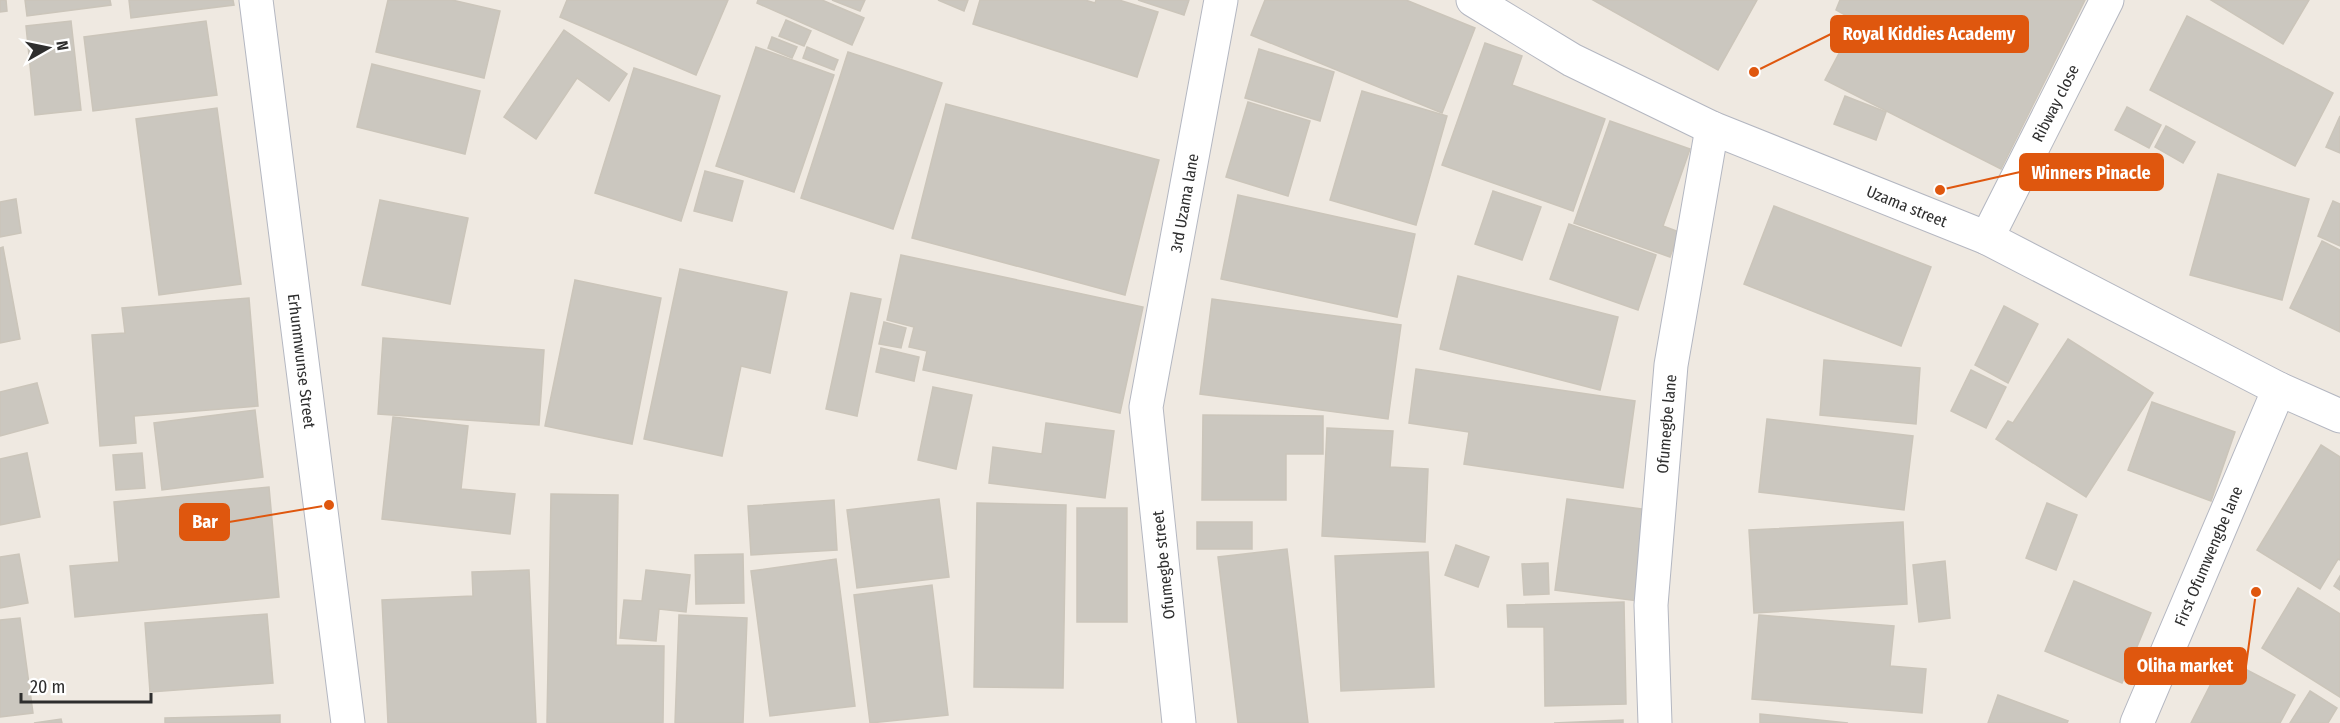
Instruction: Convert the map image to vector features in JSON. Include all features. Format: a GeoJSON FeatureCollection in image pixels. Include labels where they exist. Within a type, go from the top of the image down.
{"type":"FeatureCollection","features":[{"type":"Feature","properties":{"kind":"street","name":"Erhunmwunse Street"},"geometry":{"type":"LineString","coordinates":[[256,0],[348,723]]}},
{"type":"Feature","properties":{"kind":"street","name":"3rd Uzama lane"},"geometry":{"type":"LineString","coordinates":[[1146,407],[1221,0]]}},
{"type":"Feature","properties":{"kind":"street","name":"Uzama street"},"geometry":{"type":"LineString","coordinates":[[1473,0],[1572,60],[1712,128],[1987,238],[2278,389],[2340,416]]}},
{"type":"Feature","properties":{"kind":"street","name":"Ribway close"},"geometry":{"type":"LineString","coordinates":[[1987,238],[2107,0]]}},
{"type":"Feature","properties":{"kind":"street","name":"Ofumegbe lane"},"geometry":{"type":"LineString","coordinates":[[1654,723],[1652,605],[1671,365],[1712,128]]}},
{"type":"Feature","properties":{"kind":"street","name":"First Ofumwengbe lane"},"geometry":{"type":"LineString","coordinates":[[2137,723],[2278,389]]}},
{"type":"Feature","properties":{"kind":"street","name":"Ofumegbe street"},"geometry":{"type":"LineString","coordinates":[[1146,407],[1179,723]]}},
{"type":"Feature","properties":{"kind":"building"},"geometry":{"type":"Polygon","coordinates":[[[0,0],[6,0],[7,11],[0,12],[0,0]]]}},
{"type":"Feature","properties":{"kind":"building"},"geometry":{"type":"Polygon","coordinates":[[[25,0],[110,0],[111,5],[27,16],[25,0]]]}},
{"type":"Feature","properties":{"kind":"building"},"geometry":{"type":"Polygon","coordinates":[[[129,0],[233,0],[234,5],[131,18],[129,0]]]}},
{"type":"Feature","properties":{"kind":"building"},"geometry":{"type":"Polygon","coordinates":[[[388,0],[452,0],[500,11],[484,78],[376,52],[388,0]]]}},
{"type":"Feature","properties":{"kind":"building"},"geometry":{"type":"Polygon","coordinates":[[[567,0],[728,0],[696,75],[560,17],[567,0]]]}},
{"type":"Feature","properties":{"kind":"building"},"geometry":{"type":"Polygon","coordinates":[[[758,0],[822,0],[864,18],[852,45],[757,3],[758,0]]]}},
{"type":"Feature","properties":{"kind":"building"},"geometry":{"type":"Polygon","coordinates":[[[832,0],[865,0],[860,11],[832,0]]]}},
{"type":"Feature","properties":{"kind":"building"},"geometry":{"type":"Polygon","coordinates":[[[938,0],[968,0],[964,11],[938,0]]]}},
{"type":"Feature","properties":{"kind":"building"},"geometry":{"type":"Polygon","coordinates":[[[980,0],[1085,0],[1095,3],[1096,0],[1119,0],[1158,12],[1137,77],[973,24],[980,0]]]}},
{"type":"Feature","properties":{"kind":"building"},"geometry":{"type":"Polygon","coordinates":[[[1138,0],[1189,0],[1184,15],[1138,0]]]}},
{"type":"Feature","properties":{"kind":"building"},"geometry":{"type":"Polygon","coordinates":[[[1265,0],[1406,0],[1475,28],[1442,113],[1251,35],[1265,0]]]}},
{"type":"Feature","properties":{"kind":"building"},"geometry":{"type":"Polygon","coordinates":[[[1593,0],[1757,0],[1718,70],[1593,0]]]}},
{"type":"Feature","properties":{"kind":"building"},"geometry":{"type":"Polygon","coordinates":[[[1840,0],[2085,0],[2001,169],[1825,80],[1856,21],[1836,10],[1840,0]]]}},
{"type":"Feature","properties":{"kind":"building"},"geometry":{"type":"Polygon","coordinates":[[[2211,0],[2309,0],[2283,44],[2211,0]]]}},
{"type":"Feature","properties":{"kind":"building"},"geometry":{"type":"Polygon","coordinates":[[[2187,16],[2333,93],[2295,166],[2150,90],[2187,16]]]}},
{"type":"Feature","properties":{"kind":"building"},"geometry":{"type":"Polygon","coordinates":[[[786,20],[811,31],[804,46],[779,36],[786,20]]]}},
{"type":"Feature","properties":{"kind":"building"},"geometry":{"type":"Polygon","coordinates":[[[71,21],[81,110],[35,115],[26,26],[71,21]]]}},
{"type":"Feature","properties":{"kind":"building"},"geometry":{"type":"Polygon","coordinates":[[[206,21],[217,95],[93,111],[84,37],[206,21]]]}},
{"type":"Feature","properties":{"kind":"building"},"geometry":{"type":"Polygon","coordinates":[[[564,30],[627,74],[609,101],[577,78],[536,139],[504,117],[564,30]]]}},
{"type":"Feature","properties":{"kind":"building"},"geometry":{"type":"Polygon","coordinates":[[[772,37],[797,47],[792,58],[768,48],[772,37]]]}},
{"type":"Feature","properties":{"kind":"building"},"geometry":{"type":"Polygon","coordinates":[[[1485,43],[1522,56],[1512,85],[1605,119],[1573,211],[1442,165],[1485,43]]]}},
{"type":"Feature","properties":{"kind":"building"},"geometry":{"type":"Polygon","coordinates":[[[756,47],[834,75],[794,192],[716,166],[756,47]]]}},
{"type":"Feature","properties":{"kind":"building"},"geometry":{"type":"Polygon","coordinates":[[[807,47],[838,60],[834,70],[803,58],[807,47]]]}},
{"type":"Feature","properties":{"kind":"building"},"geometry":{"type":"Polygon","coordinates":[[[1259,49],[1334,72],[1320,121],[1245,98],[1259,49]]]}},
{"type":"Feature","properties":{"kind":"building"},"geometry":{"type":"Polygon","coordinates":[[[848,52],[942,83],[893,229],[801,198],[848,52]]]}},
{"type":"Feature","properties":{"kind":"building"},"geometry":{"type":"Polygon","coordinates":[[[372,64],[480,91],[465,154],[357,127],[372,64]]]}},
{"type":"Feature","properties":{"kind":"building"},"geometry":{"type":"Polygon","coordinates":[[[634,68],[720,96],[681,221],[595,193],[634,68]]]}},
{"type":"Feature","properties":{"kind":"building"},"geometry":{"type":"Polygon","coordinates":[[[1362,91],[1447,116],[1416,225],[1330,200],[1362,91]]]}},
{"type":"Feature","properties":{"kind":"building"},"geometry":{"type":"Polygon","coordinates":[[[1845,96],[1886,112],[1876,140],[1834,124],[1845,96]]]}},
{"type":"Feature","properties":{"kind":"building"},"geometry":{"type":"Polygon","coordinates":[[[1248,102],[1310,121],[1288,196],[1226,177],[1248,102]]]}},
{"type":"Feature","properties":{"kind":"building"},"geometry":{"type":"Polygon","coordinates":[[[946,104],[1159,160],[1125,295],[912,238],[946,104]]]}},
{"type":"Feature","properties":{"kind":"building"},"geometry":{"type":"Polygon","coordinates":[[[2127,107],[2161,125],[2149,148],[2115,130],[2127,107]]]}},
{"type":"Feature","properties":{"kind":"building"},"geometry":{"type":"Polygon","coordinates":[[[217,108],[241,284],[159,295],[136,119],[217,108]]]}},
{"type":"Feature","properties":{"kind":"building"},"geometry":{"type":"Polygon","coordinates":[[[2340,116],[2340,153],[2326,147],[2340,116]]]}},
{"type":"Feature","properties":{"kind":"building"},"geometry":{"type":"Polygon","coordinates":[[[1610,121],[1690,149],[1663,226],[1679,232],[1670,257],[1574,223],[1610,121]]]}},
{"type":"Feature","properties":{"kind":"building"},"geometry":{"type":"Polygon","coordinates":[[[2166,126],[2195,142],[2183,163],[2155,147],[2166,126]]]}},
{"type":"Feature","properties":{"kind":"building"},"geometry":{"type":"Polygon","coordinates":[[[705,171],[743,181],[732,221],[694,211],[705,171]]]}},
{"type":"Feature","properties":{"kind":"building"},"geometry":{"type":"Polygon","coordinates":[[[2218,174],[2309,199],[2282,300],[2190,275],[2218,174]]]}},
{"type":"Feature","properties":{"kind":"building"},"geometry":{"type":"Polygon","coordinates":[[[1493,191],[1541,207],[1522,260],[1475,244],[1493,191]]]}},
{"type":"Feature","properties":{"kind":"building"},"geometry":{"type":"Polygon","coordinates":[[[1238,195],[1415,234],[1397,317],[1221,279],[1238,195]]]}},
{"type":"Feature","properties":{"kind":"building"},"geometry":{"type":"Polygon","coordinates":[[[16,199],[21,233],[0,237],[0,202],[16,199]]]}},
{"type":"Feature","properties":{"kind":"building"},"geometry":{"type":"Polygon","coordinates":[[[380,200],[468,218],[450,304],[362,285],[380,200]]]}},
{"type":"Feature","properties":{"kind":"building"},"geometry":{"type":"Polygon","coordinates":[[[2333,201],[2340,204],[2340,246],[2318,236],[2333,201]]]}},
{"type":"Feature","properties":{"kind":"building"},"geometry":{"type":"Polygon","coordinates":[[[1774,206],[1931,267],[1901,346],[1744,284],[1774,206]]]}},
{"type":"Feature","properties":{"kind":"building"},"geometry":{"type":"Polygon","coordinates":[[[1569,224],[1656,255],[1638,310],[1550,279],[1569,224]]]}},
{"type":"Feature","properties":{"kind":"building"},"geometry":{"type":"Polygon","coordinates":[[[2322,241],[2340,250],[2340,332],[2290,308],[2322,241]]]}},
{"type":"Feature","properties":{"kind":"building"},"geometry":{"type":"Polygon","coordinates":[[[3,247],[20,339],[0,343],[0,248],[3,247]]]}},
{"type":"Feature","properties":{"kind":"building"},"geometry":{"type":"Polygon","coordinates":[[[901,255],[1143,307],[1120,413],[923,370],[927,351],[909,347],[914,327],[887,320],[901,255]]]}},
{"type":"Feature","properties":{"kind":"building"},"geometry":{"type":"Polygon","coordinates":[[[680,269],[787,292],[770,373],[741,366],[722,456],[644,439],[680,269]]]}},
{"type":"Feature","properties":{"kind":"building"},"geometry":{"type":"Polygon","coordinates":[[[1458,276],[1618,317],[1600,390],[1440,349],[1458,276]]]}},
{"type":"Feature","properties":{"kind":"building"},"geometry":{"type":"Polygon","coordinates":[[[575,280],[661,298],[632,444],[545,426],[575,280]]]}},
{"type":"Feature","properties":{"kind":"building"},"geometry":{"type":"Polygon","coordinates":[[[851,293],[881,299],[857,416],[826,409],[851,293]]]}},
{"type":"Feature","properties":{"kind":"building"},"geometry":{"type":"Polygon","coordinates":[[[249,298],[258,406],[134,416],[136,443],[100,446],[92,335],[125,333],[122,308],[249,298]]]}},
{"type":"Feature","properties":{"kind":"building"},"geometry":{"type":"Polygon","coordinates":[[[1212,299],[1401,325],[1388,419],[1200,394],[1212,299]]]}},
{"type":"Feature","properties":{"kind":"building"},"geometry":{"type":"Polygon","coordinates":[[[2004,306],[2038,324],[2008,383],[1975,365],[2004,306]]]}},
{"type":"Feature","properties":{"kind":"building"},"geometry":{"type":"Polygon","coordinates":[[[884,322],[906,328],[901,348],[879,344],[884,322]]]}},
{"type":"Feature","properties":{"kind":"building"},"geometry":{"type":"Polygon","coordinates":[[[383,338],[544,350],[539,425],[378,414],[383,338]]]}},
{"type":"Feature","properties":{"kind":"building"},"geometry":{"type":"Polygon","coordinates":[[[2068,339],[2153,393],[2086,497],[1996,439],[2008,421],[2013,423],[2068,339]]]}},
{"type":"Feature","properties":{"kind":"building"},"geometry":{"type":"Polygon","coordinates":[[[881,348],[919,357],[914,381],[876,372],[881,348]]]}},
{"type":"Feature","properties":{"kind":"building"},"geometry":{"type":"Polygon","coordinates":[[[1824,360],[1920,368],[1916,424],[1820,415],[1824,360]]]}},
{"type":"Feature","properties":{"kind":"building"},"geometry":{"type":"Polygon","coordinates":[[[1416,369],[1635,401],[1623,488],[1464,464],[1469,432],[1409,423],[1416,369]]]}},
{"type":"Feature","properties":{"kind":"building"},"geometry":{"type":"Polygon","coordinates":[[[1971,370],[2006,387],[1986,428],[1951,411],[1971,370]]]}},
{"type":"Feature","properties":{"kind":"building"},"geometry":{"type":"Polygon","coordinates":[[[37,383],[48,423],[0,436],[0,392],[37,383]]]}},
{"type":"Feature","properties":{"kind":"building"},"geometry":{"type":"Polygon","coordinates":[[[933,387],[972,395],[956,469],[918,460],[933,387]]]}},
{"type":"Feature","properties":{"kind":"building"},"geometry":{"type":"Polygon","coordinates":[[[2152,402],[2235,432],[2211,501],[2128,470],[2152,402]]]}},
{"type":"Feature","properties":{"kind":"building"},"geometry":{"type":"Polygon","coordinates":[[[255,410],[263,477],[162,490],[154,423],[255,410]]]}},
{"type":"Feature","properties":{"kind":"building"},"geometry":{"type":"Polygon","coordinates":[[[1203,415],[1323,416],[1323,454],[1286,454],[1286,500],[1202,500],[1203,415]]]}},
{"type":"Feature","properties":{"kind":"building"},"geometry":{"type":"Polygon","coordinates":[[[393,417],[468,426],[461,489],[515,494],[510,534],[382,519],[393,417]]]}},
{"type":"Feature","properties":{"kind":"building"},"geometry":{"type":"Polygon","coordinates":[[[1767,419],[1913,436],[1904,510],[1759,492],[1767,419]]]}},
{"type":"Feature","properties":{"kind":"building"},"geometry":{"type":"Polygon","coordinates":[[[1046,423],[1114,431],[1105,498],[989,483],[993,447],[1042,454],[1046,423]]]}},
{"type":"Feature","properties":{"kind":"building"},"geometry":{"type":"Polygon","coordinates":[[[1327,428],[1393,431],[1390,467],[1428,469],[1425,542],[1322,536],[1327,428]]]}},
{"type":"Feature","properties":{"kind":"building"},"geometry":{"type":"Polygon","coordinates":[[[2321,445],[2340,457],[2340,560],[2338,559],[2320,589],[2257,550],[2321,445]]]}},
{"type":"Feature","properties":{"kind":"building"},"geometry":{"type":"Polygon","coordinates":[[[27,453],[40,517],[0,525],[0,459],[27,453]]]}},
{"type":"Feature","properties":{"kind":"building"},"geometry":{"type":"Polygon","coordinates":[[[142,453],[145,488],[116,490],[113,455],[142,453]]]}},
{"type":"Feature","properties":{"kind":"building"},"geometry":{"type":"Polygon","coordinates":[[[269,487],[279,597],[75,617],[70,566],[119,562],[114,502],[269,487]]]}},
{"type":"Feature","properties":{"kind":"building"},"geometry":{"type":"Polygon","coordinates":[[[551,494],[618,495],[616,645],[664,646],[663,723],[547,723],[551,494]]]}},
{"type":"Feature","properties":{"kind":"building"},"geometry":{"type":"Polygon","coordinates":[[[939,499],[949,577],[857,588],[847,510],[939,499]]]}},
{"type":"Feature","properties":{"kind":"building"},"geometry":{"type":"Polygon","coordinates":[[[1567,499],[1649,510],[1638,601],[1555,590],[1567,499]]]}},
{"type":"Feature","properties":{"kind":"building"},"geometry":{"type":"Polygon","coordinates":[[[834,500],[837,550],[751,555],[748,506],[834,500]]]}},
{"type":"Feature","properties":{"kind":"building"},"geometry":{"type":"Polygon","coordinates":[[[977,503],[1066,505],[1063,688],[974,687],[977,503]]]}},
{"type":"Feature","properties":{"kind":"building"},"geometry":{"type":"Polygon","coordinates":[[[2047,503],[2077,515],[2056,570],[2026,558],[2047,503]]]}},
{"type":"Feature","properties":{"kind":"building"},"geometry":{"type":"Polygon","coordinates":[[[1077,508],[1127,508],[1127,622],[1077,622],[1077,508]]]}},
{"type":"Feature","properties":{"kind":"building"},"geometry":{"type":"Polygon","coordinates":[[[1197,522],[1252,522],[1252,549],[1197,549],[1197,522]]]}},
{"type":"Feature","properties":{"kind":"building"},"geometry":{"type":"Polygon","coordinates":[[[1903,522],[1907,604],[1754,613],[1749,530],[1903,522]]]}},
{"type":"Feature","properties":{"kind":"building"},"geometry":{"type":"Polygon","coordinates":[[[1456,545],[1489,557],[1478,587],[1445,575],[1456,545]]]}},
{"type":"Feature","properties":{"kind":"building"},"geometry":{"type":"Polygon","coordinates":[[[1287,549],[1308,723],[1238,723],[1218,557],[1287,549]]]}},
{"type":"Feature","properties":{"kind":"building"},"geometry":{"type":"Polygon","coordinates":[[[1428,552],[1434,687],[1341,691],[1335,556],[1428,552]]]}},
{"type":"Feature","properties":{"kind":"building"},"geometry":{"type":"Polygon","coordinates":[[[19,554],[28,603],[0,608],[0,557],[19,554]]]}},
{"type":"Feature","properties":{"kind":"building"},"geometry":{"type":"Polygon","coordinates":[[[743,554],[744,603],[696,604],[695,555],[743,554]]]}},
{"type":"Feature","properties":{"kind":"building"},"geometry":{"type":"Polygon","coordinates":[[[836,559],[855,706],[770,716],[751,571],[836,559]]]}},
{"type":"Feature","properties":{"kind":"building"},"geometry":{"type":"Polygon","coordinates":[[[1945,561],[1950,618],[1919,622],[1913,565],[1945,561]]]}},
{"type":"Feature","properties":{"kind":"building"},"geometry":{"type":"Polygon","coordinates":[[[1548,563],[1549,594],[1524,595],[1522,564],[1548,563]]]}},
{"type":"Feature","properties":{"kind":"building"},"geometry":{"type":"Polygon","coordinates":[[[529,570],[536,723],[388,723],[382,600],[473,596],[472,572],[529,570]]]}},
{"type":"Feature","properties":{"kind":"building"},"geometry":{"type":"Polygon","coordinates":[[[646,570],[690,575],[686,612],[659,609],[656,641],[620,638],[624,600],[642,601],[646,570]]]}},
{"type":"Feature","properties":{"kind":"building"},"geometry":{"type":"Polygon","coordinates":[[[2340,576],[2340,590],[2334,586],[2340,576]]]}},
{"type":"Feature","properties":{"kind":"building"},"geometry":{"type":"Polygon","coordinates":[[[2074,581],[2151,613],[2122,683],[2045,651],[2074,581]]]}},
{"type":"Feature","properties":{"kind":"building"},"geometry":{"type":"Polygon","coordinates":[[[932,585],[948,715],[870,723],[854,595],[932,585]]]}},
{"type":"Feature","properties":{"kind":"building"},"geometry":{"type":"Polygon","coordinates":[[[2298,588],[2340,614],[2340,697],[2262,648],[2298,588]]]}},
{"type":"Feature","properties":{"kind":"building"},"geometry":{"type":"Polygon","coordinates":[[[1624,602],[1626,704],[1545,706],[1544,627],[1508,627],[1507,605],[1624,602]]]}},
{"type":"Feature","properties":{"kind":"building"},"geometry":{"type":"Polygon","coordinates":[[[267,614],[273,683],[150,692],[145,623],[267,614]]]}},
{"type":"Feature","properties":{"kind":"building"},"geometry":{"type":"Polygon","coordinates":[[[679,615],[747,618],[743,723],[675,723],[679,615]]]}},
{"type":"Feature","properties":{"kind":"building"},"geometry":{"type":"Polygon","coordinates":[[[1759,615],[1894,626],[1890,666],[1926,669],[1922,713],[1752,699],[1759,615]]]}},
{"type":"Feature","properties":{"kind":"building"},"geometry":{"type":"Polygon","coordinates":[[[20,618],[33,713],[0,717],[0,620],[20,618]]]}},
{"type":"Feature","properties":{"kind":"building"},"geometry":{"type":"Polygon","coordinates":[[[2224,658],[2295,695],[2280,723],[2191,723],[2224,658]]]}},
{"type":"Feature","properties":{"kind":"building"},"geometry":{"type":"Polygon","coordinates":[[[2310,691],[2337,708],[2328,723],[2290,723],[2310,691]]]}},
{"type":"Feature","properties":{"kind":"building"},"geometry":{"type":"Polygon","coordinates":[[[1998,695],[2068,721],[2067,723],[1988,723],[1998,695]]]}},
{"type":"Feature","properties":{"kind":"building"},"geometry":{"type":"Polygon","coordinates":[[[1760,714],[1848,723],[1760,723],[1760,714]]]}},
{"type":"Feature","properties":{"kind":"building"},"geometry":{"type":"Polygon","coordinates":[[[280,715],[280,723],[165,723],[165,718],[280,715]]]}},
{"type":"Feature","properties":{"kind":"building"},"geometry":{"type":"Polygon","coordinates":[[[61,719],[62,723],[34,723],[61,719]]]}},
{"type":"Feature","properties":{"kind":"building"},"geometry":{"type":"Polygon","coordinates":[[[1623,720],[1623,723],[1554,723],[1623,720]]]}},
{"type":"Feature","properties":{"kind":"place","name":"Royal Kiddies Academy"},"geometry":{"type":"Point","coordinates":[1754,72]}},
{"type":"Feature","properties":{"kind":"place","name":"Winners Pinacle"},"geometry":{"type":"Point","coordinates":[1940,190]}},
{"type":"Feature","properties":{"kind":"place","name":"Bar"},"geometry":{"type":"Point","coordinates":[329,505]}},
{"type":"Feature","properties":{"kind":"place","name":"Oliha market"},"geometry":{"type":"Point","coordinates":[2256,592]}}]}
